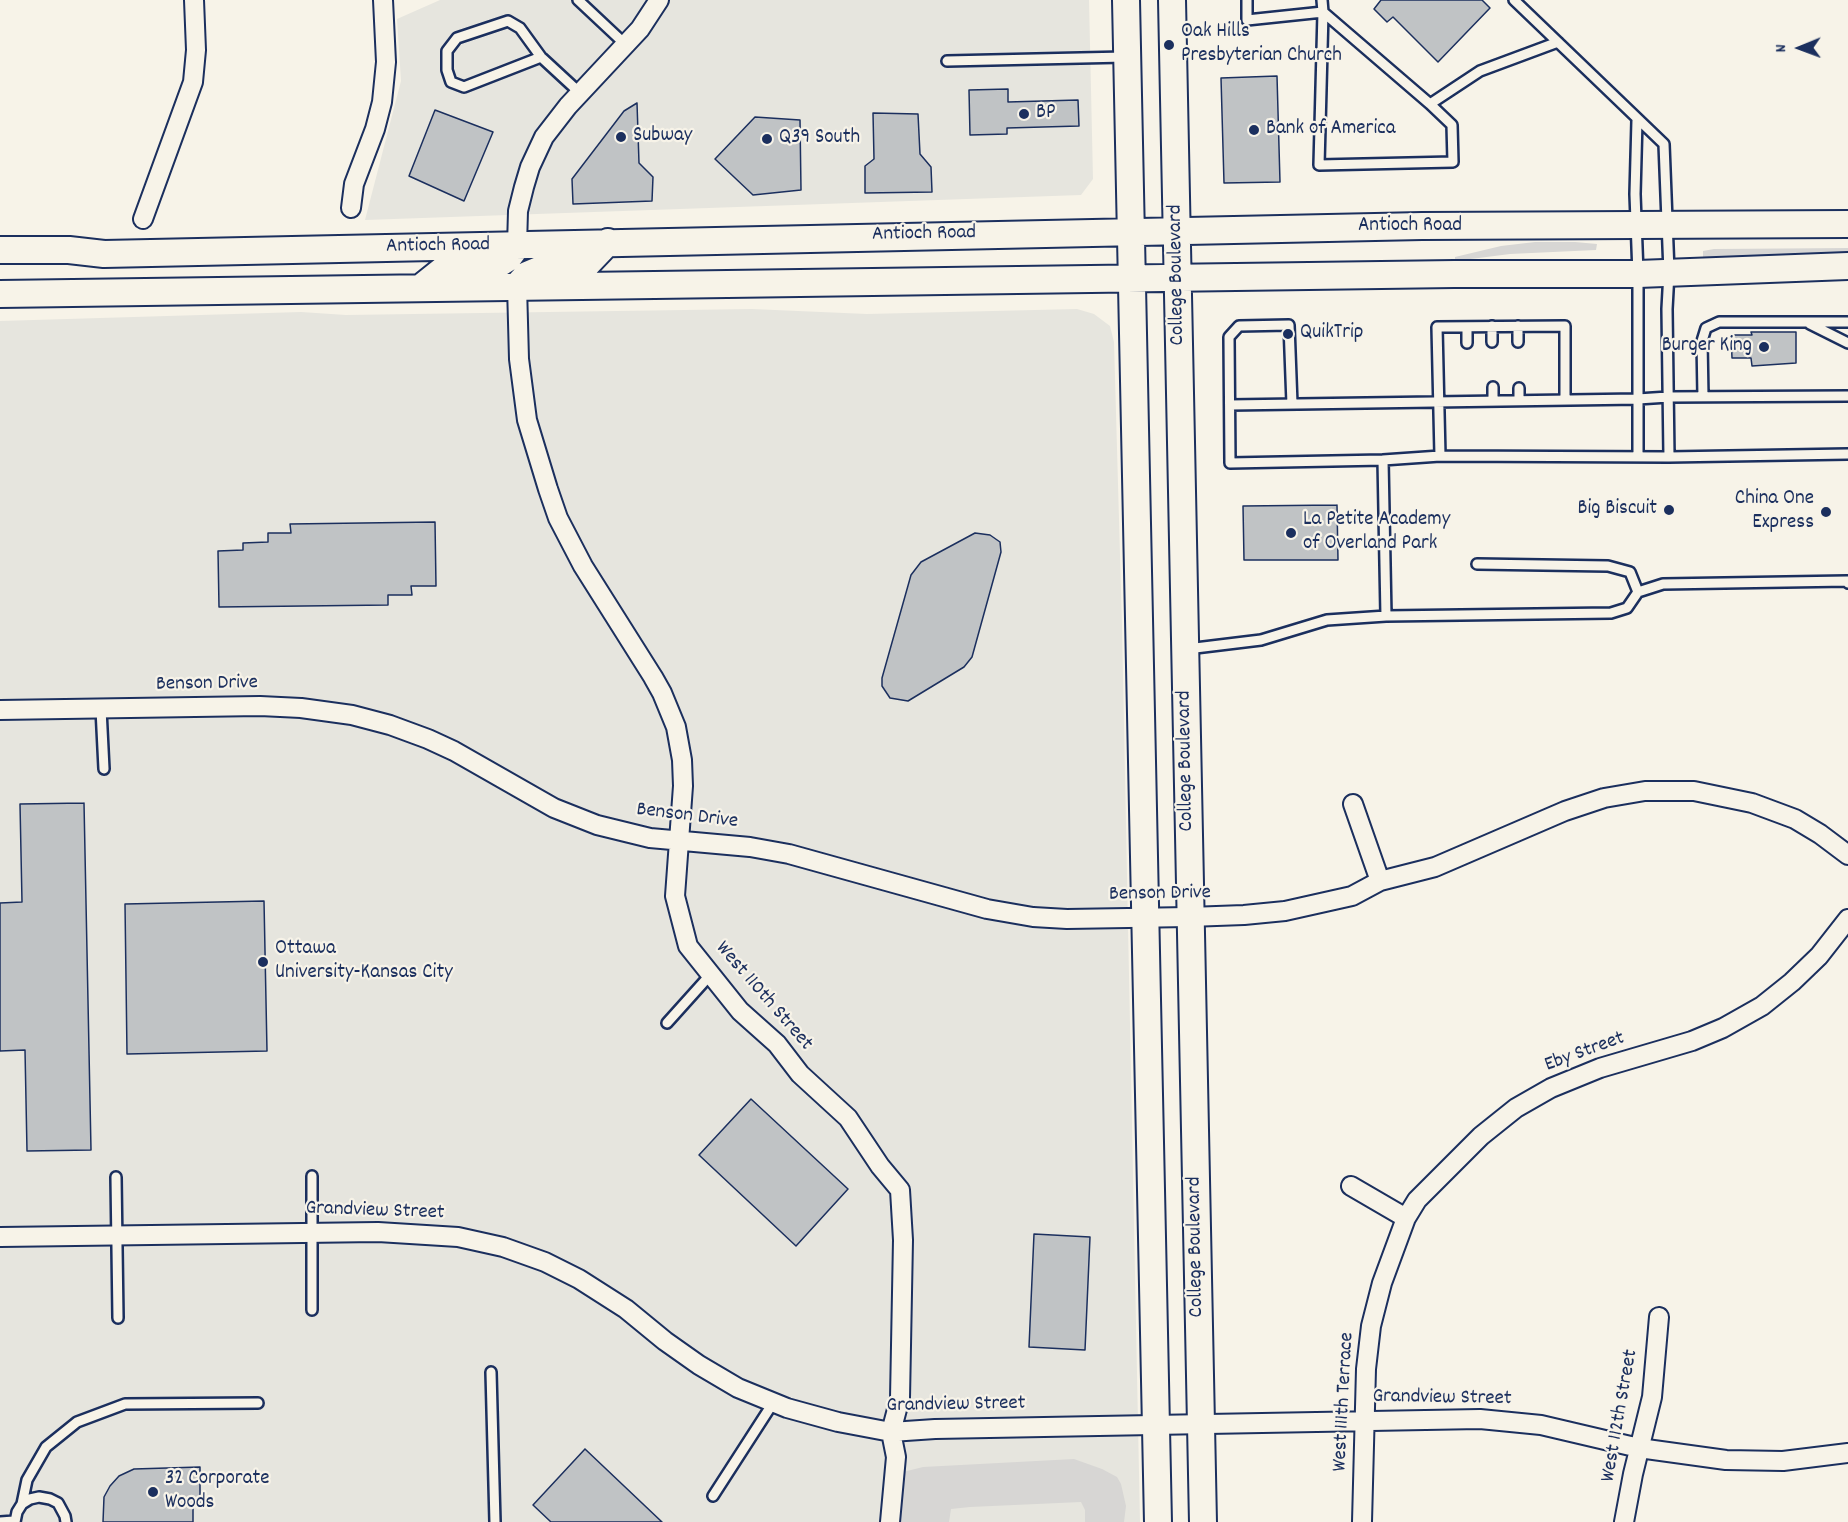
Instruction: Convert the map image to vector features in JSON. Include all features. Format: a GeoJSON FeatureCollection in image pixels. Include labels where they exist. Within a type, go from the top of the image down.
{"type":"FeatureCollection","features":[{"type":"Feature","properties":{"kind":"main road","name":"College Boulevard"},"geometry":{"type":"LineString","coordinates":[[1126,0],[1158,1522]]}},
{"type":"Feature","properties":{"kind":"main road","name":"College Boulevard"},"geometry":{"type":"LineString","coordinates":[[1172,0],[1203,1522]]}},
{"type":"Feature","properties":{"kind":"main road","name":"Antioch Road"},"geometry":{"type":"LineString","coordinates":[[0,250],[69,250],[104,254],[1131,231],[1422,226],[1848,224]]}},
{"type":"Feature","properties":{"kind":"main road"},"geometry":{"type":"LineString","coordinates":[[517,286],[527,275],[546,267],[588,263],[608,242]]}},
{"type":"Feature","properties":{"kind":"main road"},"geometry":{"type":"LineString","coordinates":[[421,288],[442,270],[497,265],[508,258],[516,246]]}},
{"type":"Feature","properties":{"kind":"main road","name":"Antioch Road"},"geometry":{"type":"LineString","coordinates":[[0,294],[1454,274],[1638,274],[1848,266]]}},
{"type":"Feature","properties":{"kind":"street"},"geometry":{"type":"LineString","coordinates":[[143,219],[193,82],[196,51],[194,0]]}},
{"type":"Feature","properties":{"kind":"street"},"geometry":{"type":"LineString","coordinates":[[351,208],[354,184],[375,129],[382,102],[386,62],[383,0]]}},
{"type":"Feature","properties":{"kind":"street"},"geometry":{"type":"LineString","coordinates":[[516,246],[518,211],[530,167],[544,137],[580,93],[646,22],[659,0]]}},
{"type":"Feature","properties":{"kind":"street","name":"West 110th Street"},"geometry":{"type":"LineString","coordinates":[[517,286],[519,359],[527,420],[539,465],[558,518],[583,566],[653,677],[676,727],[683,777],[681,841],[675,896],[688,946],[740,1011],[777,1044],[800,1074],[848,1118],[880,1166],[900,1190],[903,1240],[900,1398],[891,1432],[896,1457],[890,1522]]}},
{"type":"Feature","properties":{"kind":"street","name":"Benson Drive"},"geometry":{"type":"LineString","coordinates":[[0,710],[260,706],[301,708],[352,715],[390,725],[428,739],[554,808],[597,825],[628,834],[750,847],[789,854],[987,909],[1033,917],[1067,919],[1189,917],[1286,911],[1352,896],[1380,881],[1435,867],[1565,811],[1604,798],[1645,791],[1694,791],[1752,803],[1795,819],[1848,855]]}},
{"type":"Feature","properties":{"kind":"street"},"geometry":{"type":"LineString","coordinates":[[1353,804],[1380,881]]}},
{"type":"Feature","properties":{"kind":"street","name":"Eby Street"},"geometry":{"type":"LineString","coordinates":[[1406,1218],[1417,1200],[1481,1136],[1516,1108],[1551,1088],[1590,1072],[1692,1041],[1723,1028],[1762,1006],[1819,956],[1848,920]]}},
{"type":"Feature","properties":{"kind":"street"},"geometry":{"type":"LineString","coordinates":[[1350,1186],[1406,1218]]}},
{"type":"Feature","properties":{"kind":"street","name":"West 111th Terrace"},"geometry":{"type":"LineString","coordinates":[[1362,1522],[1366,1369],[1371,1326],[1382,1283],[1406,1218]]}},
{"type":"Feature","properties":{"kind":"street","name":"Grandview Street"},"geometry":{"type":"LineString","coordinates":[[0,1237],[313,1232],[400,1232],[458,1237],[502,1247],[545,1262],[579,1279],[626,1309],[699,1365],[738,1388],[773,1403],[838,1422],[891,1432],[934,1429],[1480,1419],[1541,1425],[1639,1448],[1726,1460],[1783,1461],[1848,1453]]}},
{"type":"Feature","properties":{"kind":"street","name":"West 112th Street"},"geometry":{"type":"LineString","coordinates":[[1624,1522],[1652,1397],[1659,1317]]}},
{"type":"Feature","properties":{"kind":"lane"},"geometry":{"type":"LineString","coordinates":[[578,0],[626,45]]}},
{"type":"Feature","properties":{"kind":"lane"},"geometry":{"type":"LineString","coordinates":[[1246,0],[1247,20],[1323,12],[1452,124],[1453,162],[1319,165],[1323,12],[1323,0]]}},
{"type":"Feature","properties":{"kind":"lane"},"geometry":{"type":"LineString","coordinates":[[1514,0],[1664,144],[1669,272],[1667,309],[1669,457]]}},
{"type":"Feature","properties":{"kind":"lane"},"geometry":{"type":"LineString","coordinates":[[542,57],[464,87],[451,82],[447,70],[447,51],[457,38],[508,21],[520,28],[542,57],[580,93]]}},
{"type":"Feature","properties":{"kind":"lane"},"geometry":{"type":"LineString","coordinates":[[1430,104],[1480,71],[1558,42]]}},
{"type":"Feature","properties":{"kind":"lane"},"geometry":{"type":"LineString","coordinates":[[947,61],[1128,57]]}},
{"type":"Feature","properties":{"kind":"lane"},"geometry":{"type":"LineString","coordinates":[[1637,120],[1638,456]]}},
{"type":"Feature","properties":{"kind":"lane"},"geometry":{"type":"LineString","coordinates":[[1703,397],[1702,341],[1706,328],[1719,322],[1848,322]]}},
{"type":"Feature","properties":{"kind":"lane"},"geometry":{"type":"LineString","coordinates":[[1807,322],[1848,343]]}},
{"type":"Feature","properties":{"kind":"lane"},"geometry":{"type":"LineString","coordinates":[[1292,404],[1289,325],[1239,326],[1229,337],[1230,463],[1383,460],[1440,456],[1669,457],[1848,454]]}},
{"type":"Feature","properties":{"kind":"lane"},"geometry":{"type":"LineString","coordinates":[[1492,326],[1492,342]]}},
{"type":"Feature","properties":{"kind":"lane"},"geometry":{"type":"LineString","coordinates":[[1518,326],[1518,342]]}},
{"type":"Feature","properties":{"kind":"lane"},"geometry":{"type":"LineString","coordinates":[[1440,456],[1437,327],[1565,326],[1565,399]]}},
{"type":"Feature","properties":{"kind":"lane"},"geometry":{"type":"LineString","coordinates":[[1467,327],[1467,343]]}},
{"type":"Feature","properties":{"kind":"lane"},"geometry":{"type":"LineString","coordinates":[[1493,387],[1493,400]]}},
{"type":"Feature","properties":{"kind":"lane"},"geometry":{"type":"LineString","coordinates":[[1519,388],[1519,400]]}},
{"type":"Feature","properties":{"kind":"lane"},"geometry":{"type":"LineString","coordinates":[[1468,389],[1468,401]]}},
{"type":"Feature","properties":{"kind":"lane"},"geometry":{"type":"LineString","coordinates":[[1230,405],[1848,396]]}},
{"type":"Feature","properties":{"kind":"lane"},"geometry":{"type":"LineString","coordinates":[[1383,460],[1386,616]]}},
{"type":"Feature","properties":{"kind":"lane"},"geometry":{"type":"LineString","coordinates":[[1477,564],[1608,566],[1630,572],[1638,592]]}},
{"type":"Feature","properties":{"kind":"lane"},"geometry":{"type":"LineString","coordinates":[[1185,649],[1261,640],[1326,620],[1386,616],[1611,613],[1627,608],[1638,592],[1663,584],[1847,581],[1848,583]]}},
{"type":"Feature","properties":{"kind":"lane"},"geometry":{"type":"LineString","coordinates":[[101,709],[104,769]]}},
{"type":"Feature","properties":{"kind":"lane"},"geometry":{"type":"LineString","coordinates":[[667,1023],[711,974]]}},
{"type":"Feature","properties":{"kind":"lane"},"geometry":{"type":"LineString","coordinates":[[312,1176],[312,1310]]}},
{"type":"Feature","properties":{"kind":"lane"},"geometry":{"type":"LineString","coordinates":[[116,1177],[118,1318]]}},
{"type":"Feature","properties":{"kind":"lane"},"geometry":{"type":"LineString","coordinates":[[491,1371],[495,1522]]}},
{"type":"Feature","properties":{"kind":"lane"},"geometry":{"type":"LineString","coordinates":[[0,1522],[14,1522],[22,1504],[27,1480],[46,1447],[77,1422],[125,1404],[258,1403]]}},
{"type":"Feature","properties":{"kind":"lane"},"geometry":{"type":"LineString","coordinates":[[713,1496],[773,1403]]}},
{"type":"Feature","properties":{"kind":"lane"},"geometry":{"type":"LineString","coordinates":[[22,1504],[39,1497],[50,1499],[62,1508],[66,1522]]}},
{"type":"Feature","properties":{"kind":"shaded area"},"geometry":{"type":"Polygon","coordinates":[[[440,0],[1089,0],[1093,179],[1081,195],[365,220],[401,81],[397,19],[440,0]]]}},
{"type":"Feature","properties":{"kind":"shaded area"},"geometry":{"type":"Polygon","coordinates":[[[1535,242],[1597,244],[1596,250],[1510,254],[1455,261],[1455,257],[1501,246],[1535,242]]]}},
{"type":"Feature","properties":{"kind":"shaded area"},"geometry":{"type":"Polygon","coordinates":[[[1848,248],[1848,258],[1703,257],[1703,251],[1714,249],[1848,248]]]}},
{"type":"Feature","properties":{"kind":"shaded area"},"geometry":{"type":"Polygon","coordinates":[[[752,309],[867,314],[1077,309],[1094,314],[1110,326],[1114,342],[1122,626],[1140,1522],[0,1522],[0,321],[301,312],[346,315],[752,309]]]}},
{"type":"Feature","properties":{"kind":"shaded area"},"geometry":{"type":"Polygon","coordinates":[[[1074,1459],[1117,1477],[1126,1506],[1124,1522],[1085,1522],[1085,1510],[1081,1502],[951,1509],[949,1522],[899,1522],[903,1472],[923,1467],[1074,1459]]]}},
{"type":"Feature","properties":{"kind":"building"},"geometry":{"type":"Polygon","coordinates":[[[1381,0],[1482,0],[1490,8],[1438,62],[1393,17],[1387,22],[1374,9],[1381,0]]]}},
{"type":"Feature","properties":{"kind":"building"},"geometry":{"type":"Polygon","coordinates":[[[1277,76],[1280,182],[1224,183],[1221,78],[1277,76]]]}},
{"type":"Feature","properties":{"kind":"building","name":"BP"},"geometry":{"type":"Polygon","coordinates":[[[1008,89],[1008,102],[1078,100],[1079,126],[1007,128],[1007,134],[970,135],[969,90],[1008,89]]]}},
{"type":"Feature","properties":{"kind":"building","name":"Subway"},"geometry":{"type":"Polygon","coordinates":[[[637,103],[639,163],[653,177],[652,201],[573,204],[572,179],[624,111],[637,103]]]}},
{"type":"Feature","properties":{"kind":"building"},"geometry":{"type":"Polygon","coordinates":[[[435,110],[493,132],[464,201],[409,176],[435,110]]]}},
{"type":"Feature","properties":{"kind":"building"},"geometry":{"type":"Polygon","coordinates":[[[873,113],[918,114],[920,154],[931,167],[932,192],[865,193],[865,166],[874,159],[873,113]]]}},
{"type":"Feature","properties":{"kind":"building","name":"Q39 South"},"geometry":{"type":"Polygon","coordinates":[[[755,117],[800,120],[801,190],[753,195],[715,159],[755,117]]]}},
{"type":"Feature","properties":{"kind":"building","name":"Burger King"},"geometry":{"type":"Polygon","coordinates":[[[1751,332],[1796,332],[1796,363],[1752,366],[1751,358],[1732,358],[1731,335],[1752,335],[1751,332]]]}},
{"type":"Feature","properties":{"kind":"building","name":"La Petite Academy of Overland Park"},"geometry":{"type":"Polygon","coordinates":[[[1337,505],[1338,560],[1244,560],[1243,506],[1337,505]]]}},
{"type":"Feature","properties":{"kind":"building"},"geometry":{"type":"Polygon","coordinates":[[[435,522],[436,586],[411,586],[412,595],[388,595],[388,605],[219,607],[218,551],[243,550],[243,543],[268,542],[268,533],[291,533],[290,524],[435,522]]]}},
{"type":"Feature","properties":{"kind":"building"},"geometry":{"type":"Polygon","coordinates":[[[975,533],[990,535],[1000,542],[1001,552],[972,657],[964,667],[908,701],[890,698],[882,686],[882,678],[911,575],[921,562],[975,533]]]}},
{"type":"Feature","properties":{"kind":"building"},"geometry":{"type":"Polygon","coordinates":[[[84,803],[91,1150],[27,1151],[25,1050],[0,1051],[0,903],[22,902],[20,804],[84,803]]]}},
{"type":"Feature","properties":{"kind":"building"},"geometry":{"type":"Polygon","coordinates":[[[264,901],[267,1051],[127,1054],[125,904],[264,901]]]}},
{"type":"Feature","properties":{"kind":"building"},"geometry":{"type":"Polygon","coordinates":[[[751,1099],[848,1189],[796,1246],[699,1155],[751,1099]]]}},
{"type":"Feature","properties":{"kind":"building"},"geometry":{"type":"Polygon","coordinates":[[[1034,1234],[1090,1237],[1085,1350],[1029,1347],[1034,1234]]]}},
{"type":"Feature","properties":{"kind":"building"},"geometry":{"type":"Polygon","coordinates":[[[585,1449],[662,1522],[551,1522],[533,1505],[585,1449]]]}},
{"type":"Feature","properties":{"kind":"building","name":"32 Corporate Woods"},"geometry":{"type":"Polygon","coordinates":[[[200,1467],[200,1505],[193,1506],[193,1522],[103,1522],[104,1497],[119,1476],[134,1469],[200,1467]]]}},
{"type":"Feature","properties":{"kind":"place","name":"Oak Hills Presbyterian Church"},"geometry":{"type":"Point","coordinates":[1169,45]}},
{"type":"Feature","properties":{"kind":"place","name":"BP"},"geometry":{"type":"Point","coordinates":[1024,114]}},
{"type":"Feature","properties":{"kind":"place","name":"Bank of America"},"geometry":{"type":"Point","coordinates":[1254,130]}},
{"type":"Feature","properties":{"kind":"place","name":"Subway"},"geometry":{"type":"Point","coordinates":[621,137]}},
{"type":"Feature","properties":{"kind":"place","name":"Q39 South"},"geometry":{"type":"Point","coordinates":[767,139]}},
{"type":"Feature","properties":{"kind":"place","name":"QuikTrip"},"geometry":{"type":"Point","coordinates":[1288,334]}},
{"type":"Feature","properties":{"kind":"place","name":"Burger King"},"geometry":{"type":"Point","coordinates":[1764,347]}},
{"type":"Feature","properties":{"kind":"place","name":"Big Biscuit"},"geometry":{"type":"Point","coordinates":[1669,510]}},
{"type":"Feature","properties":{"kind":"place","name":"China One Express"},"geometry":{"type":"Point","coordinates":[1826,512]}},
{"type":"Feature","properties":{"kind":"place","name":"La Petite Academy of Overland Park"},"geometry":{"type":"Point","coordinates":[1291,533]}},
{"type":"Feature","properties":{"kind":"place","name":"Ottawa University-Kansas City"},"geometry":{"type":"Point","coordinates":[263,962]}},
{"type":"Feature","properties":{"kind":"place","name":"32 Corporate Woods"},"geometry":{"type":"Point","coordinates":[153,1492]}}]}
